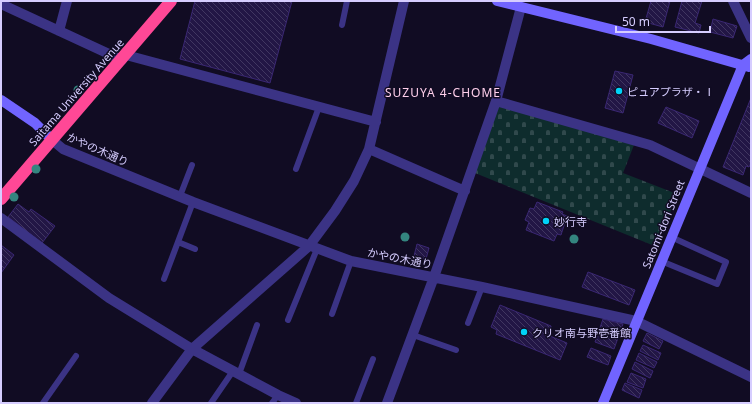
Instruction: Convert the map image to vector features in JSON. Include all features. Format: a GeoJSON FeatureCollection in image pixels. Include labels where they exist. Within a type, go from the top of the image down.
{"type":"FeatureCollection","features":[{"type":"Feature","properties":{"kind":"highway","name":"Saitama University Avenue"},"geometry":{"type":"LineString","coordinates":[[1,199],[51,139],[124,58],[171,1]]}},
{"type":"Feature","properties":{"kind":"street"},"geometry":{"type":"LineString","coordinates":[[59,31],[67,1]]}},
{"type":"Feature","properties":{"kind":"street"},"geometry":{"type":"LineString","coordinates":[[152,403],[192,349],[313,248],[354,181],[368,149],[376,122],[404,1]]}},
{"type":"Feature","properties":{"kind":"street"},"geometry":{"type":"LineString","coordinates":[[501,1],[748,64]]}},
{"type":"Feature","properties":{"kind":"street"},"geometry":{"type":"LineString","coordinates":[[733,1],[751,38]]}},
{"type":"Feature","properties":{"kind":"street"},"geometry":{"type":"LineString","coordinates":[[1,4],[59,31],[124,58],[319,106],[376,122]]}},
{"type":"Feature","properties":{"kind":"street"},"geometry":{"type":"LineString","coordinates":[[387,403],[434,277],[496,101],[521,7]]}},
{"type":"Feature","properties":{"kind":"street","name":"Satomi-dori Street"},"geometry":{"type":"LineString","coordinates":[[604,403],[636,321],[700,168],[748,64]]}},
{"type":"Feature","properties":{"kind":"street"},"geometry":{"type":"LineString","coordinates":[[1,100],[35,123],[51,139]]}},
{"type":"Feature","properties":{"kind":"street"},"geometry":{"type":"LineString","coordinates":[[496,101],[650,145],[751,193]]}},
{"type":"Feature","properties":{"kind":"street","name":"かやの木通り"},"geometry":{"type":"LineString","coordinates":[[51,139],[63,149],[193,202],[351,261],[482,287],[636,321],[751,377]]}},
{"type":"Feature","properties":{"kind":"street"},"geometry":{"type":"LineString","coordinates":[[368,149],[465,191]]}},
{"type":"Feature","properties":{"kind":"street"},"geometry":{"type":"LineString","coordinates":[[1,218],[109,298],[192,349],[236,373],[275,399],[296,403]]}},
{"type":"Feature","properties":{"kind":"lane"},"geometry":{"type":"LineString","coordinates":[[342,25],[347,1]]}},
{"type":"Feature","properties":{"kind":"lane"},"geometry":{"type":"LineString","coordinates":[[296,169],[319,106]]}},
{"type":"Feature","properties":{"kind":"lane"},"geometry":{"type":"LineString","coordinates":[[180,196],[192,165]]}},
{"type":"Feature","properties":{"kind":"lane"},"geometry":{"type":"LineString","coordinates":[[164,279],[193,202]]}},
{"type":"Feature","properties":{"kind":"lane"},"geometry":{"type":"LineString","coordinates":[[661,261],[717,284],[726,262],[671,237]]}},
{"type":"Feature","properties":{"kind":"lane"},"geometry":{"type":"LineString","coordinates":[[178,242],[195,248]]}},
{"type":"Feature","properties":{"kind":"lane"},"geometry":{"type":"LineString","coordinates":[[288,320],[313,248]]}},
{"type":"Feature","properties":{"kind":"lane"},"geometry":{"type":"LineString","coordinates":[[332,314],[351,261]]}},
{"type":"Feature","properties":{"kind":"lane"},"geometry":{"type":"LineString","coordinates":[[468,323],[482,287]]}},
{"type":"Feature","properties":{"kind":"lane"},"geometry":{"type":"LineString","coordinates":[[211,403],[236,373],[257,326]]}},
{"type":"Feature","properties":{"kind":"lane"},"geometry":{"type":"LineString","coordinates":[[413,335],[456,350]]}},
{"type":"Feature","properties":{"kind":"lane"},"geometry":{"type":"LineString","coordinates":[[43,403],[76,356]]}},
{"type":"Feature","properties":{"kind":"lane"},"geometry":{"type":"LineString","coordinates":[[356,403],[373,359]]}},
{"type":"Feature","properties":{"kind":"green space"},"geometry":{"type":"Polygon","coordinates":[[[501,105],[634,145],[623,173],[677,194],[657,247],[475,173],[496,107],[501,105]]]}},
{"type":"Feature","properties":{"kind":"building"},"geometry":{"type":"Polygon","coordinates":[[[195,1],[292,1],[270,83],[180,59],[195,1]]]}},
{"type":"Feature","properties":{"kind":"building"},"geometry":{"type":"Polygon","coordinates":[[[651,1],[670,1],[663,27],[645,22],[651,1]]]}},
{"type":"Feature","properties":{"kind":"building"},"geometry":{"type":"Polygon","coordinates":[[[682,1],[702,1],[695,23],[701,25],[699,33],[675,27],[682,1]]]}},
{"type":"Feature","properties":{"kind":"building"},"geometry":{"type":"Polygon","coordinates":[[[713,19],[737,26],[733,38],[710,32],[713,19]]]}},
{"type":"Feature","properties":{"kind":"building","name":"ピュアプラザ・Ⅰ"},"geometry":{"type":"Polygon","coordinates":[[[615,71],[633,75],[623,113],[605,108],[615,71]]]}},
{"type":"Feature","properties":{"kind":"building"},"geometry":{"type":"Polygon","coordinates":[[[751,98],[751,163],[749,167],[746,166],[743,175],[723,167],[751,98]]]}},
{"type":"Feature","properties":{"kind":"building"},"geometry":{"type":"Polygon","coordinates":[[[666,107],[699,121],[692,138],[658,123],[666,107]]]}},
{"type":"Feature","properties":{"kind":"building","name":"妙行寺"},"geometry":{"type":"Polygon","coordinates":[[[537,202],[563,212],[562,214],[567,216],[561,235],[557,234],[554,241],[526,230],[529,222],[525,220],[530,208],[534,209],[537,202]]]}},
{"type":"Feature","properties":{"kind":"building"},"geometry":{"type":"Polygon","coordinates":[[[18,204],[29,212],[31,209],[55,226],[42,243],[8,217],[18,204]]]}},
{"type":"Feature","properties":{"kind":"building"},"geometry":{"type":"Polygon","coordinates":[[[417,244],[429,248],[426,259],[414,256],[417,244]]]}},
{"type":"Feature","properties":{"kind":"building"},"geometry":{"type":"Polygon","coordinates":[[[1,245],[14,255],[1,273],[1,245]]]}},
{"type":"Feature","properties":{"kind":"building"},"geometry":{"type":"Polygon","coordinates":[[[588,272],[635,290],[629,305],[582,287],[588,272]]]}},
{"type":"Feature","properties":{"kind":"building","name":"クリオ南与野壱番館"},"geometry":{"type":"Polygon","coordinates":[[[500,305],[551,326],[550,336],[567,343],[560,360],[496,334],[497,330],[491,327],[500,305]]]}},
{"type":"Feature","properties":{"kind":"building"},"geometry":{"type":"Polygon","coordinates":[[[603,319],[623,324],[614,349],[595,342],[603,319]]]}},
{"type":"Feature","properties":{"kind":"building"},"geometry":{"type":"Polygon","coordinates":[[[647,333],[663,341],[659,349],[643,341],[647,333]]]}},
{"type":"Feature","properties":{"kind":"building"},"geometry":{"type":"Polygon","coordinates":[[[643,345],[661,353],[658,360],[640,351],[643,345]]]}},
{"type":"Feature","properties":{"kind":"building"},"geometry":{"type":"Polygon","coordinates":[[[591,348],[611,356],[608,365],[587,357],[591,348]]]}},
{"type":"Feature","properties":{"kind":"building"},"geometry":{"type":"Polygon","coordinates":[[[639,353],[657,362],[654,368],[636,360],[639,353]]]}},
{"type":"Feature","properties":{"kind":"building"},"geometry":{"type":"Polygon","coordinates":[[[635,362],[653,371],[650,378],[632,369],[635,362]]]}},
{"type":"Feature","properties":{"kind":"building"},"geometry":{"type":"Polygon","coordinates":[[[631,373],[646,379],[643,388],[627,382],[631,373]]]}},
{"type":"Feature","properties":{"kind":"building"},"geometry":{"type":"Polygon","coordinates":[[[625,383],[642,390],[639,398],[622,390],[625,383]]]}},
{"type":"Feature","properties":{"kind":"place","name":"ピュアプラザ・Ⅰ"},"geometry":{"type":"Point","coordinates":[619,91]}},
{"type":"Feature","properties":{"kind":"place","name":"妙行寺"},"geometry":{"type":"Point","coordinates":[546,221]}},
{"type":"Feature","properties":{"kind":"place","name":"クリオ南与野壱番館"},"geometry":{"type":"Point","coordinates":[524,332]}},
{"type":"Feature","properties":{"kind":"district","name":"SUZUYA 4-CHOME"},"geometry":{"type":"Point","coordinates":[443,92]}}]}
